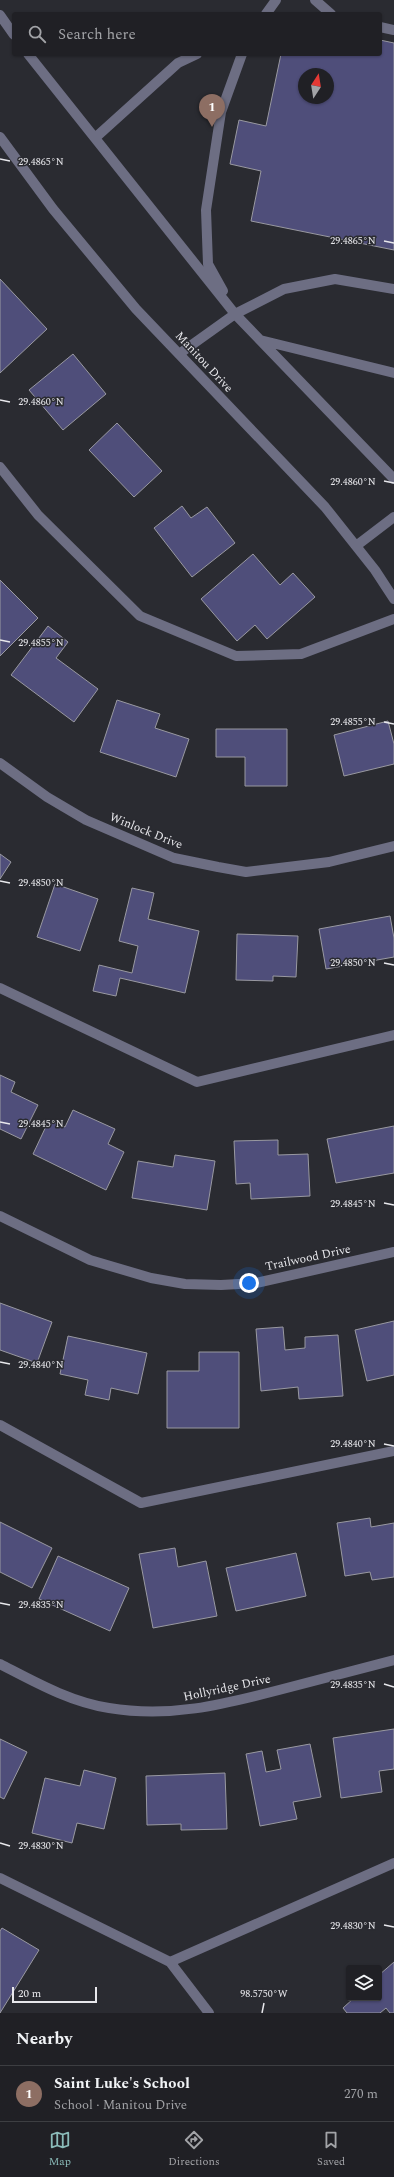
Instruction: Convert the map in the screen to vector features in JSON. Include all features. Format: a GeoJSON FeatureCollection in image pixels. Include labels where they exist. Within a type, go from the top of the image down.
{"type":"FeatureCollection","features":[{"type":"Feature","properties":{"kind":"street"},"geometry":{"type":"LineString","coordinates":[[267,12],[276,0]]}},
{"type":"Feature","properties":{"kind":"street"},"geometry":{"type":"LineString","coordinates":[[315,0],[329,12]]}},
{"type":"Feature","properties":{"kind":"street"},"geometry":{"type":"LineString","coordinates":[[0,15],[12,31]]}},
{"type":"Feature","properties":{"kind":"street"},"geometry":{"type":"LineString","coordinates":[[382,27],[394,30]]}},
{"type":"Feature","properties":{"kind":"street"},"geometry":{"type":"LineString","coordinates":[[30,56],[235,314],[394,479]]}},
{"type":"Feature","properties":{"kind":"street"},"geometry":{"type":"LineString","coordinates":[[95,138],[178,64],[193,56]]}},
{"type":"Feature","properties":{"kind":"street"},"geometry":{"type":"LineString","coordinates":[[235,314],[208,264],[206,210],[221,112],[241,56]]}},
{"type":"Feature","properties":{"kind":"street","name":"Manitou Drive"},"geometry":{"type":"LineString","coordinates":[[0,138],[63,221],[136,309],[325,507],[375,570],[394,599]]}},
{"type":"Feature","properties":{"kind":"street"},"geometry":{"type":"LineString","coordinates":[[179,354],[235,314],[284,288],[335,279],[394,289]]}},
{"type":"Feature","properties":{"kind":"street"},"geometry":{"type":"LineString","coordinates":[[260,340],[394,373]]}},
{"type":"Feature","properties":{"kind":"street"},"geometry":{"type":"LineString","coordinates":[[0,467],[38,515],[140,616],[236,656],[301,654],[394,619]]}},
{"type":"Feature","properties":{"kind":"street"},"geometry":{"type":"LineString","coordinates":[[356,546],[394,517]]}},
{"type":"Feature","properties":{"kind":"street","name":"Winlock Drive"},"geometry":{"type":"LineString","coordinates":[[0,763],[47,797],[86,820],[174,858],[246,872],[329,862],[394,846]]}},
{"type":"Feature","properties":{"kind":"street"},"geometry":{"type":"LineString","coordinates":[[0,988],[197,1082],[394,1035]]}},
{"type":"Feature","properties":{"kind":"street","name":"Trailwood Drive"},"geometry":{"type":"LineString","coordinates":[[0,1216],[90,1260],[151,1278],[185,1284],[220,1285],[256,1283],[394,1252]]}},
{"type":"Feature","properties":{"kind":"street"},"geometry":{"type":"LineString","coordinates":[[0,1425],[141,1503],[394,1451]]}},
{"type":"Feature","properties":{"kind":"street","name":"Hollyridge Drive"},"geometry":{"type":"LineString","coordinates":[[0,1664],[55,1692],[81,1701],[108,1708],[164,1713],[219,1705],[394,1660]]}},
{"type":"Feature","properties":{"kind":"street"},"geometry":{"type":"LineString","coordinates":[[170,1962],[394,1863]]}},
{"type":"Feature","properties":{"kind":"street"},"geometry":{"type":"LineString","coordinates":[[0,1878],[170,1962],[209,2013]]}},
{"type":"Feature","properties":{"kind":"building"},"geometry":{"type":"Polygon","coordinates":[[[382,40],[394,43],[394,250],[251,221],[261,171],[230,164],[239,120],[266,126],[281,56],[382,56],[382,40]]]}},
{"type":"Feature","properties":{"kind":"building"},"geometry":{"type":"Polygon","coordinates":[[[0,279],[47,329],[0,373],[0,279]]]}},
{"type":"Feature","properties":{"kind":"building"},"geometry":{"type":"Polygon","coordinates":[[[73,354],[106,394],[63,430],[29,390],[73,354]]]}},
{"type":"Feature","properties":{"kind":"building"},"geometry":{"type":"Polygon","coordinates":[[[117,423],[162,471],[134,497],[89,450],[117,423]]]}},
{"type":"Feature","properties":{"kind":"building"},"geometry":{"type":"Polygon","coordinates":[[[182,506],[191,518],[207,507],[235,543],[192,577],[154,528],[182,506]]]}},
{"type":"Feature","properties":{"kind":"building"},"geometry":{"type":"Polygon","coordinates":[[[253,554],[280,585],[293,573],[315,597],[267,639],[255,625],[237,641],[201,599],[253,554]]]}},
{"type":"Feature","properties":{"kind":"building"},"geometry":{"type":"Polygon","coordinates":[[[0,580],[38,618],[0,656],[0,580]]]}},
{"type":"Feature","properties":{"kind":"building"},"geometry":{"type":"Polygon","coordinates":[[[48,626],[68,642],[56,658],[98,689],[74,722],[11,675],[48,626]]]}},
{"type":"Feature","properties":{"kind":"building"},"geometry":{"type":"Polygon","coordinates":[[[117,700],[160,714],[155,728],[189,739],[176,777],[100,752],[117,700]]]}},
{"type":"Feature","properties":{"kind":"building"},"geometry":{"type":"Polygon","coordinates":[[[388,721],[394,744],[394,764],[344,776],[334,735],[388,721]]]}},
{"type":"Feature","properties":{"kind":"building"},"geometry":{"type":"Polygon","coordinates":[[[216,729],[287,729],[287,786],[245,786],[245,757],[216,757],[216,729]]]}},
{"type":"Feature","properties":{"kind":"building"},"geometry":{"type":"Polygon","coordinates":[[[0,854],[11,862],[0,879],[0,854]]]}},
{"type":"Feature","properties":{"kind":"building"},"geometry":{"type":"Polygon","coordinates":[[[55,884],[98,899],[80,951],[37,937],[55,884]]]}},
{"type":"Feature","properties":{"kind":"building"},"geometry":{"type":"Polygon","coordinates":[[[132,888],[154,893],[148,919],[199,931],[185,993],[120,978],[116,996],[93,991],[99,965],[132,973],[138,946],[119,941],[132,888]]]}},
{"type":"Feature","properties":{"kind":"building"},"geometry":{"type":"Polygon","coordinates":[[[390,916],[394,938],[394,957],[326,969],[319,929],[390,916]]]}},
{"type":"Feature","properties":{"kind":"building"},"geometry":{"type":"Polygon","coordinates":[[[237,934],[298,936],[296,977],[273,976],[273,981],[236,980],[237,934]]]}},
{"type":"Feature","properties":{"kind":"building"},"geometry":{"type":"Polygon","coordinates":[[[0,1075],[15,1082],[11,1092],[38,1105],[21,1139],[0,1129],[0,1075]]]}},
{"type":"Feature","properties":{"kind":"building"},"geometry":{"type":"Polygon","coordinates":[[[73,1110],[115,1129],[108,1144],[124,1152],[106,1190],[33,1154],[49,1120],[65,1127],[73,1110]]]}},
{"type":"Feature","properties":{"kind":"building"},"geometry":{"type":"Polygon","coordinates":[[[394,1126],[394,1173],[336,1183],[327,1139],[394,1126]]]}},
{"type":"Feature","properties":{"kind":"building"},"geometry":{"type":"Polygon","coordinates":[[[278,1140],[278,1155],[308,1154],[310,1196],[251,1199],[250,1183],[236,1184],[234,1141],[278,1140]]]}},
{"type":"Feature","properties":{"kind":"building"},"geometry":{"type":"Polygon","coordinates":[[[175,1155],[215,1161],[207,1210],[132,1198],[138,1161],[173,1167],[175,1155]]]}},
{"type":"Feature","properties":{"kind":"building"},"geometry":{"type":"Polygon","coordinates":[[[0,1303],[52,1322],[37,1363],[0,1350],[0,1303]]]}},
{"type":"Feature","properties":{"kind":"building"},"geometry":{"type":"Polygon","coordinates":[[[394,1321],[394,1375],[367,1381],[355,1330],[394,1321]]]}},
{"type":"Feature","properties":{"kind":"building"},"geometry":{"type":"Polygon","coordinates":[[[283,1327],[285,1350],[305,1348],[305,1337],[338,1335],[343,1396],[299,1399],[298,1387],[261,1391],[256,1329],[283,1327]]]}},
{"type":"Feature","properties":{"kind":"building"},"geometry":{"type":"Polygon","coordinates":[[[68,1336],[147,1353],[138,1394],[111,1388],[109,1400],[85,1395],[88,1380],[60,1374],[68,1336]]]}},
{"type":"Feature","properties":{"kind":"building"},"geometry":{"type":"Polygon","coordinates":[[[199,1352],[239,1352],[239,1428],[167,1428],[167,1371],[199,1371],[199,1352]]]}},
{"type":"Feature","properties":{"kind":"building"},"geometry":{"type":"Polygon","coordinates":[[[370,1518],[371,1527],[394,1523],[394,1577],[372,1580],[370,1572],[345,1576],[337,1523],[370,1518]]]}},
{"type":"Feature","properties":{"kind":"building"},"geometry":{"type":"Polygon","coordinates":[[[0,1522],[52,1548],[32,1588],[0,1572],[0,1522]]]}},
{"type":"Feature","properties":{"kind":"building"},"geometry":{"type":"Polygon","coordinates":[[[175,1548],[178,1567],[206,1561],[217,1616],[153,1628],[139,1554],[175,1548]]]}},
{"type":"Feature","properties":{"kind":"building"},"geometry":{"type":"Polygon","coordinates":[[[296,1553],[306,1596],[236,1611],[226,1568],[296,1553]]]}},
{"type":"Feature","properties":{"kind":"building"},"geometry":{"type":"Polygon","coordinates":[[[58,1556],[129,1588],[110,1631],[39,1599],[58,1556]]]}},
{"type":"Feature","properties":{"kind":"building"},"geometry":{"type":"Polygon","coordinates":[[[394,1729],[394,1769],[379,1771],[382,1792],[341,1798],[333,1738],[394,1729]]]}},
{"type":"Feature","properties":{"kind":"building"},"geometry":{"type":"Polygon","coordinates":[[[0,1739],[27,1752],[4,1799],[0,1797],[0,1739]]]}},
{"type":"Feature","properties":{"kind":"building"},"geometry":{"type":"Polygon","coordinates":[[[310,1744],[321,1797],[293,1802],[297,1819],[260,1826],[246,1754],[262,1751],[266,1772],[281,1769],[277,1750],[310,1744]]]}},
{"type":"Feature","properties":{"kind":"building"},"geometry":{"type":"Polygon","coordinates":[[[84,1770],[116,1778],[104,1829],[77,1823],[72,1843],[32,1833],[45,1778],[80,1786],[84,1770]]]}},
{"type":"Feature","properties":{"kind":"building"},"geometry":{"type":"Polygon","coordinates":[[[225,1773],[227,1829],[181,1830],[181,1824],[147,1825],[146,1776],[225,1773]]]}},
{"type":"Feature","properties":{"kind":"building"},"geometry":{"type":"Polygon","coordinates":[[[2,1928],[39,1950],[0,2013],[0,1931],[2,1928]]]}},
{"type":"Feature","properties":{"kind":"building"},"geometry":{"type":"Polygon","coordinates":[[[394,1962],[394,2013],[390,2013],[386,2008],[380,2013],[347,2013],[343,2008],[351,2001],[382,2001],[382,1972],[394,1962]]]}},
{"type":"Feature","properties":{"kind":"place","name":"Saint Luke's School"},"geometry":{"type":"Point","coordinates":[212,127]}}]}
